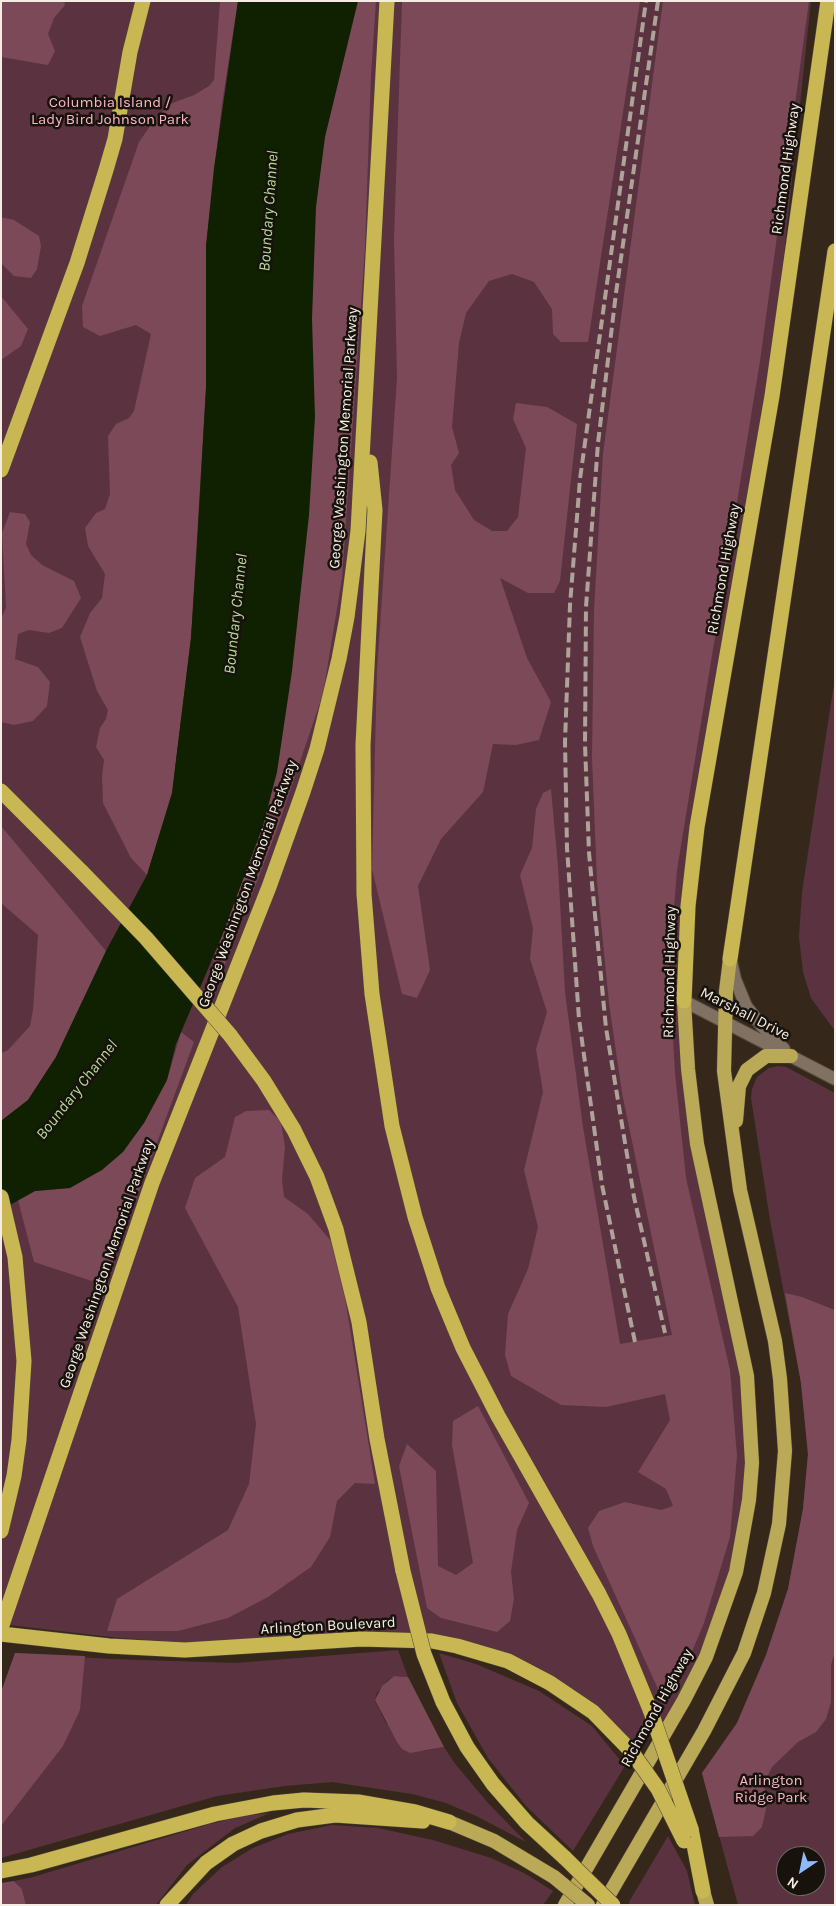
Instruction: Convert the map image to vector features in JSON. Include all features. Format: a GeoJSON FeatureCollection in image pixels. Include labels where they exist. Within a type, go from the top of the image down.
{"type":"FeatureCollection","features":[{"type":"Feature","properties":{"kind":"highway"},"geometry":{"type":"LineString","coordinates":[[1,470],[77,263],[106,170],[142,1]]}},
{"type":"Feature","properties":{"kind":"highway","name":"George Washington Memorial Parkway"},"geometry":{"type":"LineString","coordinates":[[1,1628],[146,1200],[269,887],[317,749],[347,617],[358,531],[387,1]]}},
{"type":"Feature","properties":{"kind":"highway","name":"Richmond Highway"},"geometry":{"type":"LineString","coordinates":[[565,1905],[679,1708],[706,1657],[736,1572],[749,1500],[752,1463],[747,1376],[698,1144],[688,1070],[684,1001],[688,906],[697,827],[772,396],[828,1]]}},
{"type":"Feature","properties":{"kind":"highway"},"geometry":{"type":"LineString","coordinates":[[603,1905],[704,1731],[744,1653],[764,1592],[778,1524],[784,1451],[780,1379],[775,1341],[742,1198],[734,1152],[724,1071],[725,1022],[730,959],[835,250]]}},
{"type":"Feature","properties":{"kind":"highway"},"geometry":{"type":"LineString","coordinates":[[365,421],[375,510],[363,745],[364,894],[372,994],[392,1126],[412,1210],[425,1250],[463,1348],[498,1416],[599,1594],[619,1634],[651,1712],[688,1835]]}},
{"type":"Feature","properties":{"kind":"highway"},"geometry":{"type":"LineString","coordinates":[[1,791],[146,938],[230,1035],[264,1081],[294,1130],[317,1177],[336,1229],[359,1322],[377,1439],[404,1571],[424,1654],[443,1702],[467,1747],[493,1784],[527,1823],[612,1905]]}},
{"type":"Feature","properties":{"kind":"highway"},"geometry":{"type":"LineString","coordinates":[[734,1152],[739,1086],[744,1073],[754,1063],[766,1056],[791,1056]]}},
{"type":"Feature","properties":{"kind":"highway"},"geometry":{"type":"LineString","coordinates":[[1,1197],[8,1219],[18,1284],[24,1361],[19,1440],[14,1476],[1,1531]]}},
{"type":"Feature","properties":{"kind":"highway","name":"Arlington Boulevard"},"geometry":{"type":"LineString","coordinates":[[1,1634],[109,1646],[185,1650],[397,1638],[457,1646],[508,1661],[550,1683],[593,1712],[631,1751],[688,1835],[705,1898]]}},
{"type":"Feature","properties":{"kind":"highway"},"geometry":{"type":"LineString","coordinates":[[1,1871],[31,1865],[215,1814],[273,1803],[304,1800],[358,1802],[414,1812],[449,1822],[494,1841],[554,1877],[588,1905]]}},
{"type":"Feature","properties":{"kind":"highway"},"geometry":{"type":"LineString","coordinates":[[167,1905],[192,1876],[218,1854],[249,1836],[279,1825],[297,1820],[335,1815],[449,1822]]}},
{"type":"Feature","properties":{"kind":"street","name":"Marshall Drive"},"geometry":{"type":"LineString","coordinates":[[730,959],[735,979],[746,1006],[761,1025],[791,1056]]}},
{"type":"Feature","properties":{"kind":"street","name":"Marshall Drive"},"geometry":{"type":"LineString","coordinates":[[684,1001],[835,1079]]}},
{"type":"Feature","properties":{"kind":"green space","name":"Columbia Island / Lady Bird Johnson Park"},"geometry":{"type":"Polygon","coordinates":[[[1,1],[238,1],[206,246],[206,388],[147,875],[106,951],[88,992],[28,1100],[1,1121],[1,1]]]}},
{"type":"Feature","properties":{"kind":"green space"},"geometry":{"type":"Polygon","coordinates":[[[349,1],[811,1],[765,433],[688,906],[688,1069],[751,1418],[743,1541],[684,1700],[631,1751],[572,1696],[457,1646],[253,1647],[119,1638],[1,1624],[1,1203],[96,1118],[349,1]]]}},
{"type":"Feature","properties":{"kind":"green space"},"geometry":{"type":"Polygon","coordinates":[[[835,677],[835,1031],[811,998],[803,972],[799,937],[802,892],[835,677]]]}},
{"type":"Feature","properties":{"kind":"green space","name":"Arlington Ridge Park"},"geometry":{"type":"Polygon","coordinates":[[[786,1067],[835,1093],[835,1905],[738,1905],[702,1773],[737,1723],[766,1655],[788,1589],[803,1509],[808,1455],[801,1383],[770,1220],[751,1098],[752,1089],[757,1077],[769,1068],[786,1067]]]}},
{"type":"Feature","properties":{"kind":"green space"},"geometry":{"type":"Polygon","coordinates":[[[398,1650],[408,1677],[394,1676],[377,1693],[375,1700],[386,1723],[424,1751],[444,1747],[456,1765],[489,1804],[526,1842],[446,1803],[412,1794],[332,1782],[285,1786],[217,1796],[1,1858],[1,1692],[15,1653],[111,1659],[236,1663],[398,1650]]]}},
{"type":"Feature","properties":{"kind":"green space"},"geometry":{"type":"Polygon","coordinates":[[[439,1653],[476,1664],[539,1691],[592,1726],[625,1766],[573,1851],[526,1806],[488,1758],[457,1703],[439,1653]]]}},
{"type":"Feature","properties":{"kind":"green space"},"geometry":{"type":"Polygon","coordinates":[[[270,1813],[235,1828],[187,1865],[156,1905],[26,1905],[22,1889],[14,1881],[210,1824],[243,1816],[270,1813]]]}},
{"type":"Feature","properties":{"kind":"green space"},"geometry":{"type":"Polygon","coordinates":[[[332,1825],[378,1828],[433,1840],[491,1858],[524,1873],[553,1891],[543,1905],[186,1905],[193,1894],[222,1867],[253,1848],[288,1834],[332,1825]]]}},
{"type":"Feature","properties":{"kind":"green space"},"geometry":{"type":"Polygon","coordinates":[[[668,1836],[687,1871],[695,1905],[630,1905],[629,1902],[668,1836]]]}},
{"type":"Feature","properties":{"kind":"shaded area"},"geometry":{"type":"Polygon","coordinates":[[[1,1],[64,1],[65,5],[54,18],[48,34],[55,51],[48,65],[1,57],[1,1]]]}},
{"type":"Feature","properties":{"kind":"shaded area"},"geometry":{"type":"Polygon","coordinates":[[[220,1],[238,1],[222,104],[206,246],[206,388],[191,638],[172,793],[147,875],[131,858],[103,803],[102,776],[104,760],[96,747],[100,728],[106,719],[108,710],[97,691],[80,637],[90,613],[102,598],[105,574],[88,546],[85,528],[96,513],[105,509],[110,494],[108,436],[116,424],[129,418],[134,411],[151,334],[136,325],[100,336],[83,327],[82,306],[139,142],[155,119],[170,104],[194,95],[209,86],[214,80],[220,1]]]}},
{"type":"Feature","properties":{"kind":"shaded area"},"geometry":{"type":"Polygon","coordinates":[[[331,1],[376,1],[371,75],[365,248],[342,578],[323,694],[276,832],[222,972],[212,959],[222,936],[316,98],[331,1]]]}},
{"type":"Feature","properties":{"kind":"shaded area"},"geometry":{"type":"Polygon","coordinates":[[[402,1],[640,1],[588,342],[561,342],[553,334],[552,309],[534,282],[512,274],[489,281],[466,313],[459,343],[452,427],[459,453],[451,465],[455,490],[474,520],[492,531],[507,531],[518,517],[526,448],[513,419],[516,403],[547,407],[577,424],[560,581],[554,593],[528,593],[500,578],[527,658],[551,702],[539,740],[516,745],[493,744],[483,792],[441,839],[418,886],[430,970],[417,998],[402,994],[372,869],[377,670],[397,378],[394,239],[402,1]]]}},
{"type":"Feature","properties":{"kind":"shaded area"},"geometry":{"type":"Polygon","coordinates":[[[663,1],[809,1],[760,361],[677,870],[669,969],[675,1073],[686,1178],[730,1370],[737,1456],[730,1537],[704,1623],[682,1675],[663,1700],[593,1546],[588,1528],[599,1511],[625,1502],[661,1510],[673,1506],[666,1489],[638,1472],[670,1420],[665,1394],[606,1407],[561,1405],[511,1376],[505,1355],[508,1314],[528,1269],[538,1227],[524,1170],[543,1092],[536,1049],[547,1012],[530,959],[533,928],[520,875],[532,848],[536,809],[543,793],[551,789],[558,866],[565,992],[583,1127],[620,1344],[672,1335],[622,1093],[609,1003],[597,882],[592,758],[594,610],[603,454],[663,1]]]}},
{"type":"Feature","properties":{"kind":"shaded area"},"geometry":{"type":"Polygon","coordinates":[[[1,217],[14,220],[39,236],[41,246],[37,269],[31,278],[14,276],[1,263],[1,217]]]}},
{"type":"Feature","properties":{"kind":"shaded area"},"geometry":{"type":"Polygon","coordinates":[[[1,296],[28,329],[21,346],[1,360],[1,296]]]}},
{"type":"Feature","properties":{"kind":"shaded area"},"geometry":{"type":"Polygon","coordinates":[[[10,512],[25,514],[30,522],[26,544],[31,555],[42,565],[74,581],[81,598],[62,628],[49,633],[29,630],[18,634],[15,659],[38,667],[50,682],[47,706],[33,721],[14,725],[1,722],[1,618],[6,608],[2,533],[10,512]]]}},
{"type":"Feature","properties":{"kind":"shaded area"},"geometry":{"type":"Polygon","coordinates":[[[1,826],[106,951],[56,1057],[28,1100],[2,1120],[1,1053],[8,1050],[30,1026],[33,1010],[38,935],[1,903],[1,826]]]}},
{"type":"Feature","properties":{"kind":"shaded area"},"geometry":{"type":"Polygon","coordinates":[[[181,1032],[194,1042],[110,1270],[92,1281],[34,1262],[18,1200],[35,1191],[70,1188],[144,1123],[167,1080],[181,1032]]]}},
{"type":"Feature","properties":{"kind":"shaded area"},"geometry":{"type":"Polygon","coordinates":[[[269,1110],[281,1122],[285,1147],[282,1179],[284,1197],[308,1214],[337,1248],[375,1484],[355,1483],[337,1501],[330,1537],[311,1567],[268,1597],[228,1618],[178,1631],[107,1631],[117,1599],[228,1530],[249,1484],[256,1424],[238,1307],[185,1208],[195,1178],[225,1157],[235,1117],[246,1111],[269,1110]]]}},
{"type":"Feature","properties":{"kind":"shaded area"},"geometry":{"type":"Polygon","coordinates":[[[785,1293],[802,1297],[835,1310],[835,1652],[831,1665],[831,1702],[826,1719],[816,1732],[798,1742],[772,1767],[764,1783],[767,1804],[762,1827],[753,1836],[719,1837],[702,1773],[737,1723],[766,1655],[788,1589],[803,1509],[808,1454],[801,1383],[785,1293]]]}},
{"type":"Feature","properties":{"kind":"shaded area"},"geometry":{"type":"Polygon","coordinates":[[[478,1406],[529,1503],[517,1530],[511,1572],[514,1599],[510,1621],[497,1632],[441,1618],[427,1608],[399,1466],[407,1444],[436,1471],[438,1566],[456,1575],[473,1563],[452,1445],[453,1421],[478,1406]]]}},
{"type":"Feature","properties":{"kind":"shaded area"},"geometry":{"type":"Polygon","coordinates":[[[15,1653],[85,1656],[80,1710],[63,1746],[1,1826],[1,1692],[15,1653]]]}},
{"type":"Feature","properties":{"kind":"shaded area"},"geometry":{"type":"Polygon","coordinates":[[[394,1676],[408,1677],[444,1747],[410,1753],[402,1749],[397,1742],[375,1700],[382,1686],[394,1676]]]}},
{"type":"Feature","properties":{"kind":"shaded area"},"geometry":{"type":"Polygon","coordinates":[[[14,1881],[22,1889],[26,1905],[1,1905],[1,1883],[14,1881]]]}},
{"type":"Feature","properties":{"kind":"water","name":"Boundary Channel"},"geometry":{"type":"Polygon","coordinates":[[[238,1],[358,1],[325,137],[316,207],[312,319],[315,417],[309,515],[292,671],[277,772],[263,826],[222,936],[176,1044],[167,1080],[144,1123],[123,1152],[102,1170],[70,1188],[35,1191],[1,1210],[1,1121],[28,1100],[56,1057],[106,951],[147,875],[172,793],[191,638],[197,548],[206,388],[206,246],[214,168],[238,1]]]}},
{"type":"Feature","properties":{"kind":"railway"},"geometry":{"type":"LineString","coordinates":[[635,1342],[602,1185],[579,1019],[567,848],[565,742],[570,605],[580,479],[646,1]]}},
{"type":"Feature","properties":{"kind":"railway"},"geometry":{"type":"LineString","coordinates":[[658,1],[616,293],[598,443],[586,607],[585,744],[589,853],[606,1028],[634,1197],[665,1333]]}}]}
